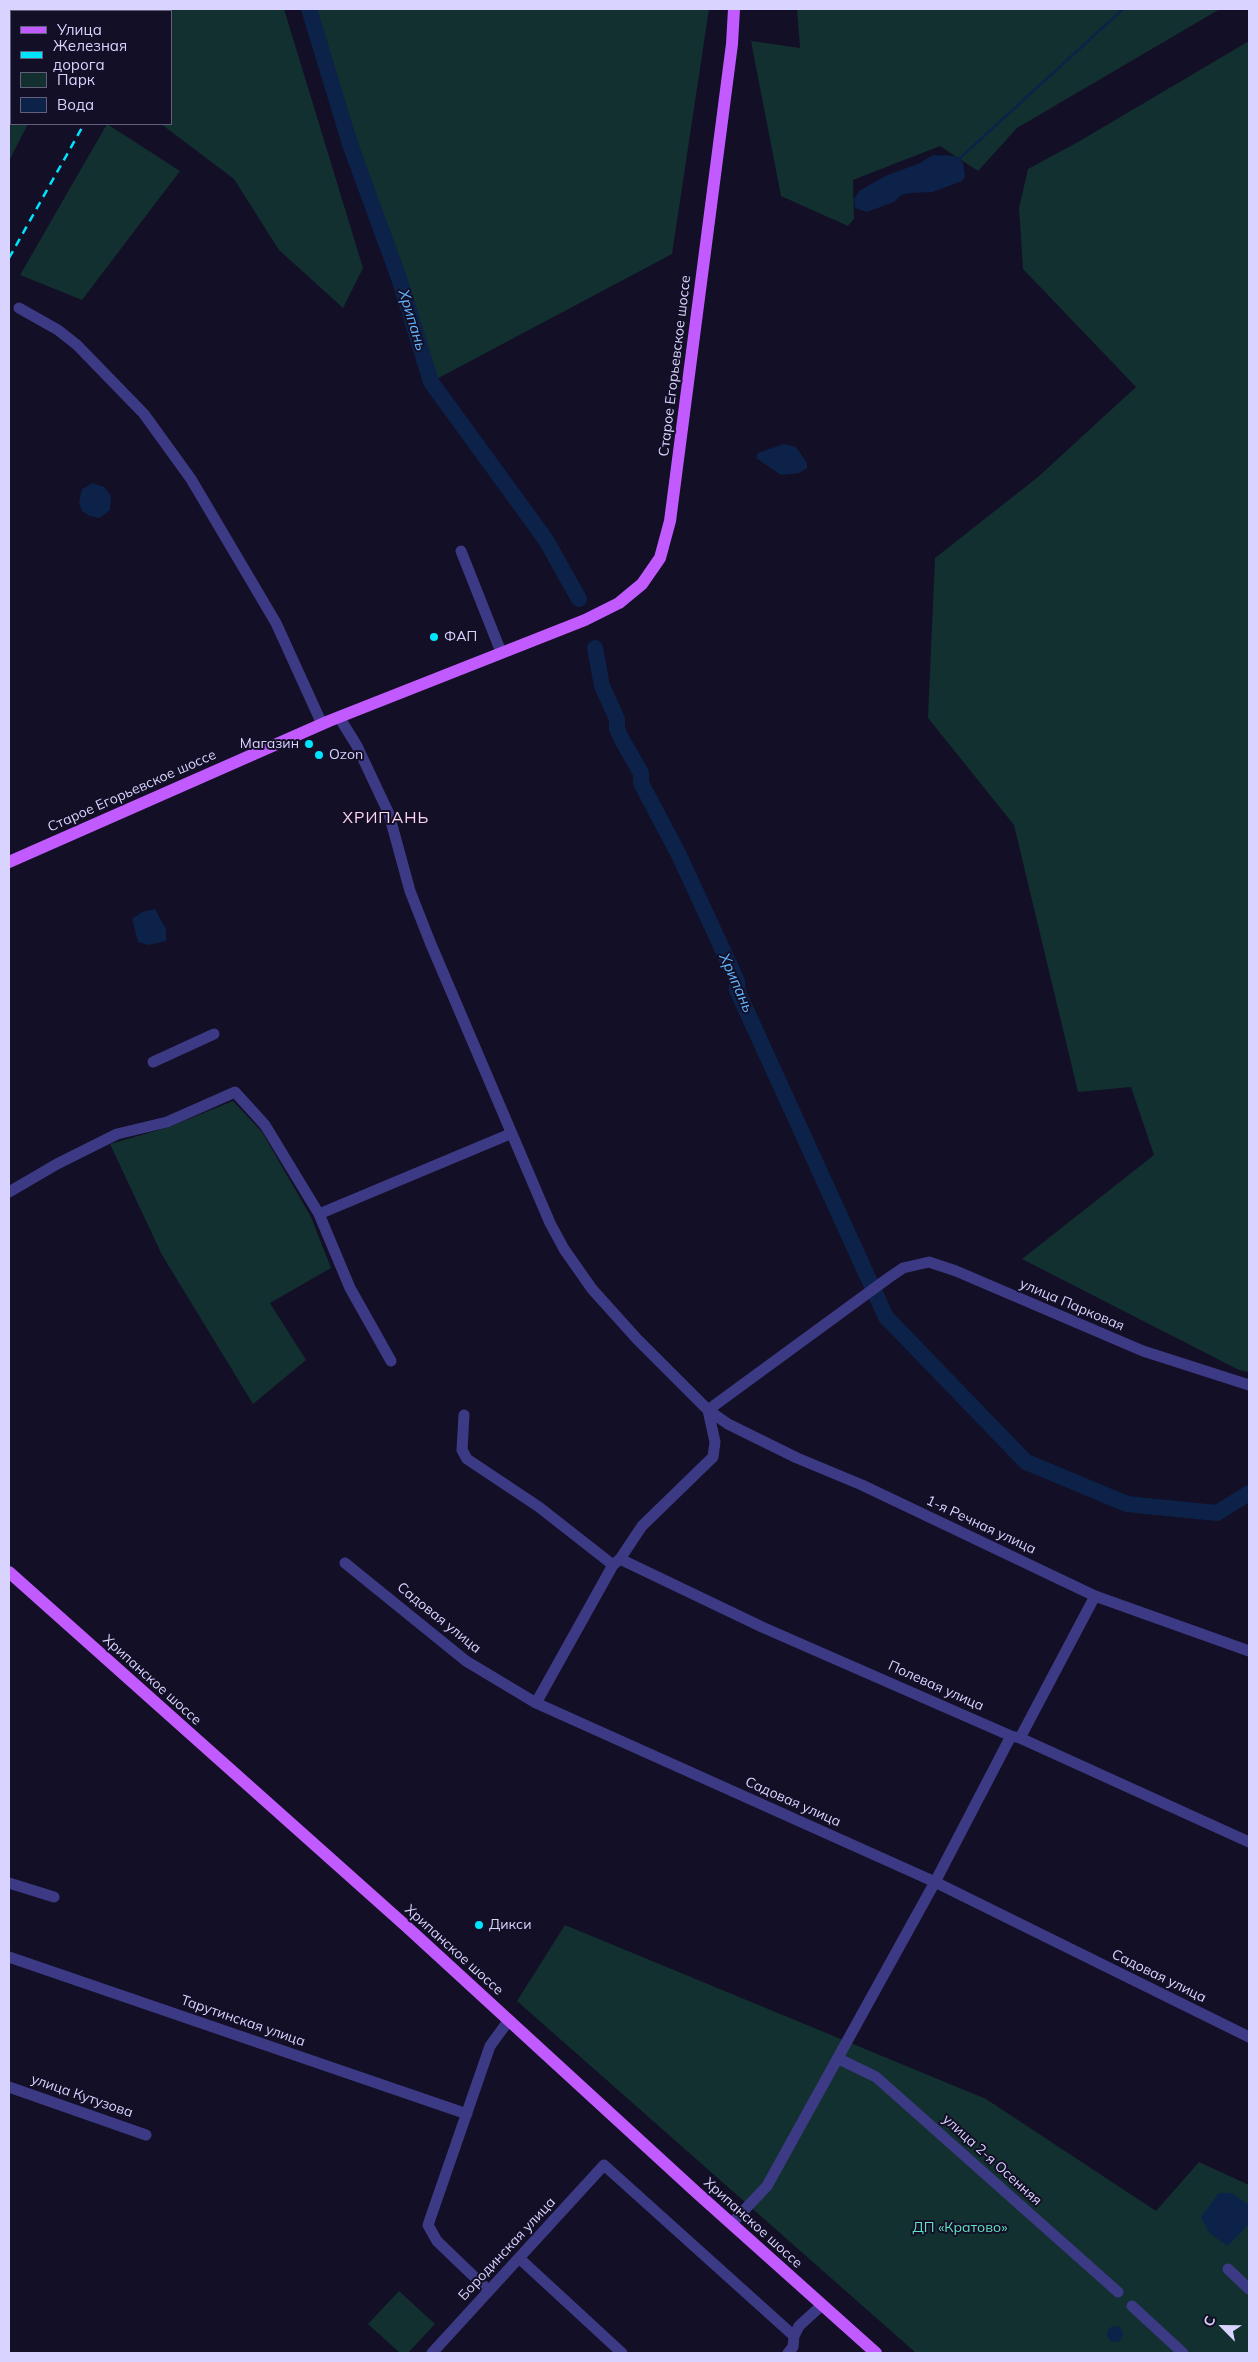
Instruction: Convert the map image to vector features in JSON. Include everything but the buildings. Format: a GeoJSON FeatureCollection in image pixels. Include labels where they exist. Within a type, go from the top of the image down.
{"type":"FeatureCollection","features":[{"type":"Feature","properties":{"kind":"main road","name":"Старое Егорьевское шоссе"},"geometry":{"type":"LineString","coordinates":[[9,862],[322,724],[519,644],[585,620],[619,602],[642,584],[660,558],[671,513],[732,44],[734,9]]}},
{"type":"Feature","properties":{"kind":"main road","name":"Хрипанское шоссе"},"geometry":{"type":"LineString","coordinates":[[9,1572],[510,2020],[876,2353]]}},
{"type":"Feature","properties":{"kind":"street"},"geometry":{"type":"LineString","coordinates":[[19,308],[58,330],[77,346],[144,414],[192,479],[276,623],[322,724]]}},
{"type":"Feature","properties":{"kind":"street"},"geometry":{"type":"LineString","coordinates":[[461,552],[501,652]]}},
{"type":"Feature","properties":{"kind":"street","name":"1-я Речная улица"},"geometry":{"type":"LineString","coordinates":[[339,717],[357,746],[389,814],[410,891],[510,1134],[550,1223],[592,1289],[637,1339],[708,1410],[728,1424],[797,1458],[862,1485],[1095,1596],[1249,1651]]}},
{"type":"Feature","properties":{"kind":"street"},"geometry":{"type":"LineString","coordinates":[[153,1062],[214,1034]]}},
{"type":"Feature","properties":{"kind":"street"},"geometry":{"type":"LineString","coordinates":[[9,1192],[57,1164],[117,1134],[167,1122],[235,1092],[265,1124],[319,1214],[350,1288],[391,1361]]}},
{"type":"Feature","properties":{"kind":"street"},"geometry":{"type":"LineString","coordinates":[[319,1214],[510,1134]]}},
{"type":"Feature","properties":{"kind":"street","name":"улица Парковая"},"geometry":{"type":"LineString","coordinates":[[708,1410],[830,1319],[903,1268],[929,1262],[956,1271],[1142,1351],[1249,1385]]}},
{"type":"Feature","properties":{"kind":"street"},"geometry":{"type":"LineString","coordinates":[[536,1703],[616,1562],[642,1526],[712,1457],[715,1442],[708,1410]]}},
{"type":"Feature","properties":{"kind":"street","name":"Полевая улица"},"geometry":{"type":"LineString","coordinates":[[464,1415],[462,1450],[467,1459],[616,1562],[1249,1842]]}},
{"type":"Feature","properties":{"kind":"street","name":"Садовая улица"},"geometry":{"type":"LineString","coordinates":[[345,1563],[466,1661],[536,1703],[935,1882],[1249,2037]]}},
{"type":"Feature","properties":{"kind":"street"},"geometry":{"type":"LineString","coordinates":[[732,2223],[767,2186],[1095,1596]]}},
{"type":"Feature","properties":{"kind":"street"},"geometry":{"type":"LineString","coordinates":[[9,1882],[54,1897]]}},
{"type":"Feature","properties":{"kind":"street","name":"Тарутинская улица"},"geometry":{"type":"LineString","coordinates":[[9,1957],[467,2114]]}},
{"type":"Feature","properties":{"kind":"street"},"geometry":{"type":"LineString","coordinates":[[489,2291],[437,2241],[428,2225],[490,2046],[510,2020]]}},
{"type":"Feature","properties":{"kind":"street","name":"улица 2-я Осенняя"},"geometry":{"type":"LineString","coordinates":[[839,2059],[876,2076],[1118,2292]]}},
{"type":"Feature","properties":{"kind":"street","name":"улица Кутузова"},"geometry":{"type":"LineString","coordinates":[[9,2087],[146,2135]]}},
{"type":"Feature","properties":{"kind":"street","name":"Бородинская улица"},"geometry":{"type":"LineString","coordinates":[[434,2353],[604,2165],[794,2336]]}},
{"type":"Feature","properties":{"kind":"street"},"geometry":{"type":"LineString","coordinates":[[519,2258],[622,2353]]}},
{"type":"Feature","properties":{"kind":"street"},"geometry":{"type":"LineString","coordinates":[[1228,2270],[1249,2289]]}},
{"type":"Feature","properties":{"kind":"street"},"geometry":{"type":"LineString","coordinates":[[788,2353],[793,2347],[794,2336],[799,2326],[822,2305]]}},
{"type":"Feature","properties":{"kind":"street"},"geometry":{"type":"LineString","coordinates":[[1132,2306],[1183,2353]]}},
{"type":"Feature","properties":{"kind":"green space"},"geometry":{"type":"Polygon","coordinates":[[[42,9],[120,9],[120,10],[42,9]]]}},
{"type":"Feature","properties":{"kind":"green space"},"geometry":{"type":"Polygon","coordinates":[[[284,9],[363,268],[343,308],[279,250],[234,179],[162,125],[172,125],[172,10],[166,10],[284,9]]]}},
{"type":"Feature","properties":{"kind":"green space"},"geometry":{"type":"Polygon","coordinates":[[[309,9],[709,9],[672,254],[431,382],[400,281],[350,144],[309,9]]]}},
{"type":"Feature","properties":{"kind":"green space"},"geometry":{"type":"Polygon","coordinates":[[[797,9],[1220,9],[1017,128],[978,171],[940,146],[853,180],[854,219],[848,226],[781,196],[751,41],[800,48],[797,9]]]}},
{"type":"Feature","properties":{"kind":"green space"},"geometry":{"type":"Polygon","coordinates":[[[1249,41],[1249,1372],[1239,1370],[1022,1259],[1154,1155],[1131,1087],[1078,1092],[1014,825],[928,718],[935,558],[1038,477],[1136,387],[1023,269],[1019,208],[1028,169],[1078,142],[1249,41]]]}},
{"type":"Feature","properties":{"kind":"green space"},"geometry":{"type":"Polygon","coordinates":[[[9,65],[10,125],[27,125],[9,161],[9,65]]]}},
{"type":"Feature","properties":{"kind":"green space"},"geometry":{"type":"Polygon","coordinates":[[[106,125],[180,171],[82,300],[20,275],[106,125]]]}},
{"type":"Feature","properties":{"kind":"green space"},"geometry":{"type":"Polygon","coordinates":[[[233,1101],[262,1132],[311,1217],[331,1268],[270,1303],[306,1360],[253,1404],[162,1255],[110,1144],[169,1127],[233,1101]]]}},
{"type":"Feature","properties":{"kind":"green space","name":"ДП «Кратово»"},"geometry":{"type":"Polygon","coordinates":[[[565,1925],[986,2099],[1156,2211],[1199,2162],[1249,2185],[1249,2353],[916,2353],[517,2001],[565,1925]]]}},
{"type":"Feature","properties":{"kind":"green space"},"geometry":{"type":"Polygon","coordinates":[[[399,2291],[435,2324],[408,2353],[400,2353],[368,2324],[399,2291]]]}},
{"type":"Feature","properties":{"kind":"water"},"geometry":{"type":"Polygon","coordinates":[[[933,155],[955,156],[963,162],[965,177],[962,181],[933,192],[901,195],[894,202],[867,212],[855,208],[854,199],[859,191],[885,176],[920,163],[933,155]]]}},
{"type":"Feature","properties":{"kind":"water"},"geometry":{"type":"Polygon","coordinates":[[[784,444],[796,447],[807,463],[807,468],[799,473],[781,475],[756,458],[758,453],[784,444]]]}},
{"type":"Feature","properties":{"kind":"water"},"geometry":{"type":"Polygon","coordinates":[[[93,483],[104,487],[111,496],[110,510],[100,518],[90,516],[82,511],[79,502],[82,489],[93,483]]]}},
{"type":"Feature","properties":{"kind":"water"},"geometry":{"type":"Polygon","coordinates":[[[155,909],[166,929],[166,941],[149,945],[138,942],[132,919],[142,912],[155,909]]]}},
{"type":"Feature","properties":{"kind":"water"},"geometry":{"type":"Polygon","coordinates":[[[1219,2193],[1232,2193],[1249,2205],[1249,2224],[1228,2246],[1209,2233],[1201,2217],[1219,2193]]]}},
{"type":"Feature","properties":{"kind":"water"},"geometry":{"type":"Polygon","coordinates":[[[1115,2326],[1121,2328],[1123,2334],[1121,2340],[1115,2342],[1109,2340],[1107,2334],[1109,2328],[1115,2326]]]}},
{"type":"Feature","properties":{"kind":"waterway","name":"Хрипань"},"geometry":{"type":"LineString","coordinates":[[309,9],[350,144],[400,281],[431,382],[546,540],[579,599]]}},
{"type":"Feature","properties":{"kind":"waterway"},"geometry":{"type":"LineString","coordinates":[[959,159],[1123,9]]}},
{"type":"Feature","properties":{"kind":"waterway","name":"Хрипань"},"geometry":{"type":"LineString","coordinates":[[595,648],[602,686],[617,719],[617,729],[641,773],[641,783],[679,855],[737,981],[737,990],[886,1317],[1026,1462],[1127,1504],[1217,1513],[1249,1493]]}},
{"type":"Feature","properties":{"kind":"railway"},"geometry":{"type":"LineString","coordinates":[[9,258],[83,125]]}},
{"type":"Feature","properties":{"kind":"place","name":"ФАП"},"geometry":{"type":"Point","coordinates":[434,637]}},
{"type":"Feature","properties":{"kind":"place","name":"Магазин"},"geometry":{"type":"Point","coordinates":[309,744]}},
{"type":"Feature","properties":{"kind":"place","name":"Ozon"},"geometry":{"type":"Point","coordinates":[319,755]}},
{"type":"Feature","properties":{"kind":"place","name":"Дикси"},"geometry":{"type":"Point","coordinates":[479,1925]}},
{"type":"Feature","properties":{"kind":"district","name":"ХРИПАНЬ"},"geometry":{"type":"Point","coordinates":[386,818]}}]}
